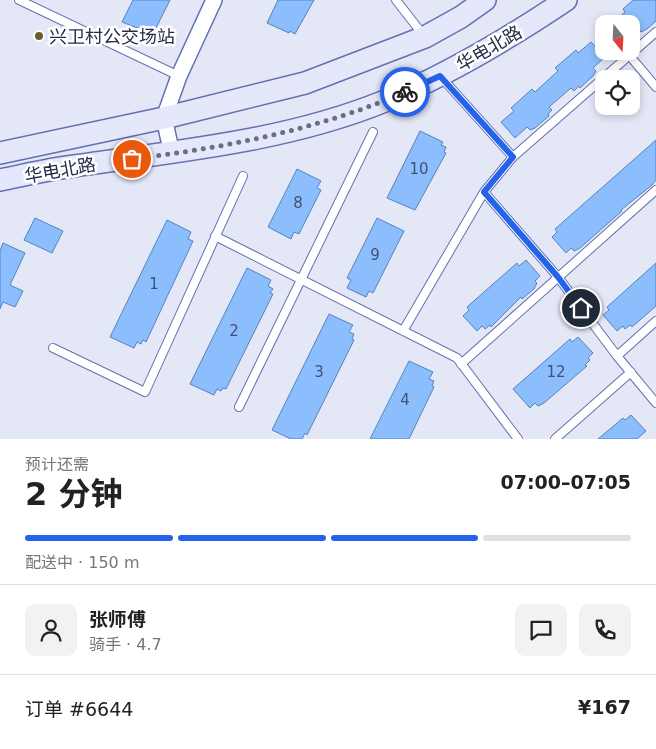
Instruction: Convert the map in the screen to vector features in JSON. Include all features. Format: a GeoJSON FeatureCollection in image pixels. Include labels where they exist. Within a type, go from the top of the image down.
{"type":"FeatureCollection","features":[{"type":"Feature","properties":{"kind":"main road","name":"华电北路"},"geometry":{"type":"LineString","coordinates":[[0,153],[164,118],[305,83],[425,37],[461,17],[485,0]]}},
{"type":"Feature","properties":{"kind":"main road","name":"华电北路"},"geometry":{"type":"LineString","coordinates":[[0,180],[73,166],[172,154],[244,141],[315,123],[383,102],[440,76],[510,38],[566,0]]}},
{"type":"Feature","properties":{"kind":"street"},"geometry":{"type":"LineString","coordinates":[[172,154],[164,118],[179,76],[214,0]]}},
{"type":"Feature","properties":{"kind":"lane"},"geometry":{"type":"LineString","coordinates":[[20,0],[179,76]]}},
{"type":"Feature","properties":{"kind":"lane"},"geometry":{"type":"LineString","coordinates":[[396,0],[425,37]]}},
{"type":"Feature","properties":{"kind":"lane"},"geometry":{"type":"LineString","coordinates":[[640,46],[656,32]]}},
{"type":"Feature","properties":{"kind":"lane"},"geometry":{"type":"LineString","coordinates":[[403,331],[484,192],[513,157],[623,60]]}},
{"type":"Feature","properties":{"kind":"lane"},"geometry":{"type":"LineString","coordinates":[[633,60],[656,87]]}},
{"type":"Feature","properties":{"kind":"lane"},"geometry":{"type":"LineString","coordinates":[[440,76],[513,157]]}},
{"type":"Feature","properties":{"kind":"lane"},"geometry":{"type":"LineString","coordinates":[[239,406],[373,132]]}},
{"type":"Feature","properties":{"kind":"lane"},"geometry":{"type":"LineString","coordinates":[[53,348],[145,392],[243,176]]}},
{"type":"Feature","properties":{"kind":"lane"},"geometry":{"type":"LineString","coordinates":[[461,364],[656,190]]}},
{"type":"Feature","properties":{"kind":"lane"},"geometry":{"type":"LineString","coordinates":[[484,192],[558,277],[617,356],[656,403]]}},
{"type":"Feature","properties":{"kind":"lane"},"geometry":{"type":"LineString","coordinates":[[215,236],[457,358],[518,439]]}},
{"type":"Feature","properties":{"kind":"lane"},"geometry":{"type":"LineString","coordinates":[[617,356],[656,320]]}},
{"type":"Feature","properties":{"kind":"lane"},"geometry":{"type":"LineString","coordinates":[[555,439],[631,372]]}},
{"type":"Feature","properties":{"kind":"building"},"geometry":{"type":"Polygon","coordinates":[[[133,0],[170,0],[155,30],[152,28],[150,33],[122,22],[133,0]]]}},
{"type":"Feature","properties":{"kind":"building"},"geometry":{"type":"Polygon","coordinates":[[[278,0],[314,0],[295,34],[267,23],[278,0]]]}},
{"type":"Feature","properties":{"kind":"building"},"geometry":{"type":"Polygon","coordinates":[[[633,0],[656,0],[656,21],[641,32],[640,15],[622,15],[625,12],[623,9],[633,0]]]}},
{"type":"Feature","properties":{"kind":"building"},"geometry":{"type":"Polygon","coordinates":[[[591,42],[595,46],[595,60],[602,60],[593,68],[595,73],[593,76],[580,88],[579,86],[574,91],[571,88],[549,107],[552,110],[548,114],[549,116],[535,128],[530,130],[527,127],[515,138],[501,122],[514,111],[511,108],[532,89],[535,92],[558,71],[555,68],[576,50],[578,53],[591,42]]]}},
{"type":"Feature","properties":{"kind":"building"},"geometry":{"type":"Polygon","coordinates":[[[420,131],[443,142],[441,145],[446,147],[444,152],[446,153],[415,210],[387,198],[420,131]]]}},
{"type":"Feature","properties":{"kind":"building"},"geometry":{"type":"Polygon","coordinates":[[[656,140],[656,180],[580,248],[574,251],[571,248],[566,253],[552,237],[557,232],[555,229],[656,140]]]}},
{"type":"Feature","properties":{"kind":"building"},"geometry":{"type":"Polygon","coordinates":[[[297,169],[321,181],[317,188],[321,190],[299,234],[294,232],[291,239],[268,227],[297,169]]]}},
{"type":"Feature","properties":{"kind":"building"},"geometry":{"type":"Polygon","coordinates":[[[35,218],[63,231],[52,253],[24,240],[35,218]]]}},
{"type":"Feature","properties":{"kind":"building"},"geometry":{"type":"Polygon","coordinates":[[[377,218],[404,231],[373,293],[369,291],[366,297],[347,288],[351,280],[347,278],[377,218]]]}},
{"type":"Feature","properties":{"kind":"building"},"geometry":{"type":"Polygon","coordinates":[[[167,220],[191,232],[188,239],[193,241],[146,342],[143,340],[141,344],[137,342],[134,348],[110,337],[167,220]]]}},
{"type":"Feature","properties":{"kind":"building"},"geometry":{"type":"Polygon","coordinates":[[[3,243],[25,253],[10,285],[23,291],[15,307],[3,302],[0,309],[0,251],[3,243]]]}},
{"type":"Feature","properties":{"kind":"building"},"geometry":{"type":"Polygon","coordinates":[[[526,260],[540,276],[535,281],[537,283],[534,289],[522,299],[521,297],[491,327],[490,325],[485,329],[482,326],[477,331],[463,316],[469,310],[467,307],[517,263],[519,266],[526,260]]]}},
{"type":"Feature","properties":{"kind":"building"},"geometry":{"type":"Polygon","coordinates":[[[656,263],[656,306],[632,327],[630,325],[625,329],[623,326],[617,331],[603,315],[609,310],[607,307],[656,263]]]}},
{"type":"Feature","properties":{"kind":"building"},"geometry":{"type":"Polygon","coordinates":[[[247,268],[271,280],[268,286],[273,289],[270,293],[273,294],[226,389],[223,388],[221,391],[217,389],[214,395],[190,384],[247,268]]]}},
{"type":"Feature","properties":{"kind":"building"},"geometry":{"type":"Polygon","coordinates":[[[329,314],[353,325],[349,332],[354,334],[352,339],[354,340],[307,435],[305,433],[302,439],[291,439],[272,430],[329,314]]]}},
{"type":"Feature","properties":{"kind":"building"},"geometry":{"type":"Polygon","coordinates":[[[578,337],[593,353],[588,358],[590,360],[585,365],[587,366],[544,403],[538,406],[535,403],[530,408],[513,389],[570,339],[572,342],[578,337]]]}},
{"type":"Feature","properties":{"kind":"building"},"geometry":{"type":"Polygon","coordinates":[[[409,361],[433,372],[429,379],[434,381],[432,386],[434,387],[409,439],[370,439],[409,361]]]}},
{"type":"Feature","properties":{"kind":"building"},"geometry":{"type":"Polygon","coordinates":[[[631,415],[646,431],[637,439],[598,439],[623,418],[625,420],[631,415]]]}},
{"type":"Feature","properties":{"kind":"way so far"},"geometry":{"type":"LineString","coordinates":[[132,159],[244,141],[315,123],[383,102],[405,92]]}},
{"type":"Feature","properties":{"kind":"place","name":"兴卫村公交场站"},"geometry":{"type":"Point","coordinates":[39,36]}},
{"type":"Feature","properties":{"kind":"route"},"geometry":{"type":"LineString","coordinates":[[405,92],[440,76],[513,157],[484,192],[558,277],[581,308]]}}]}
